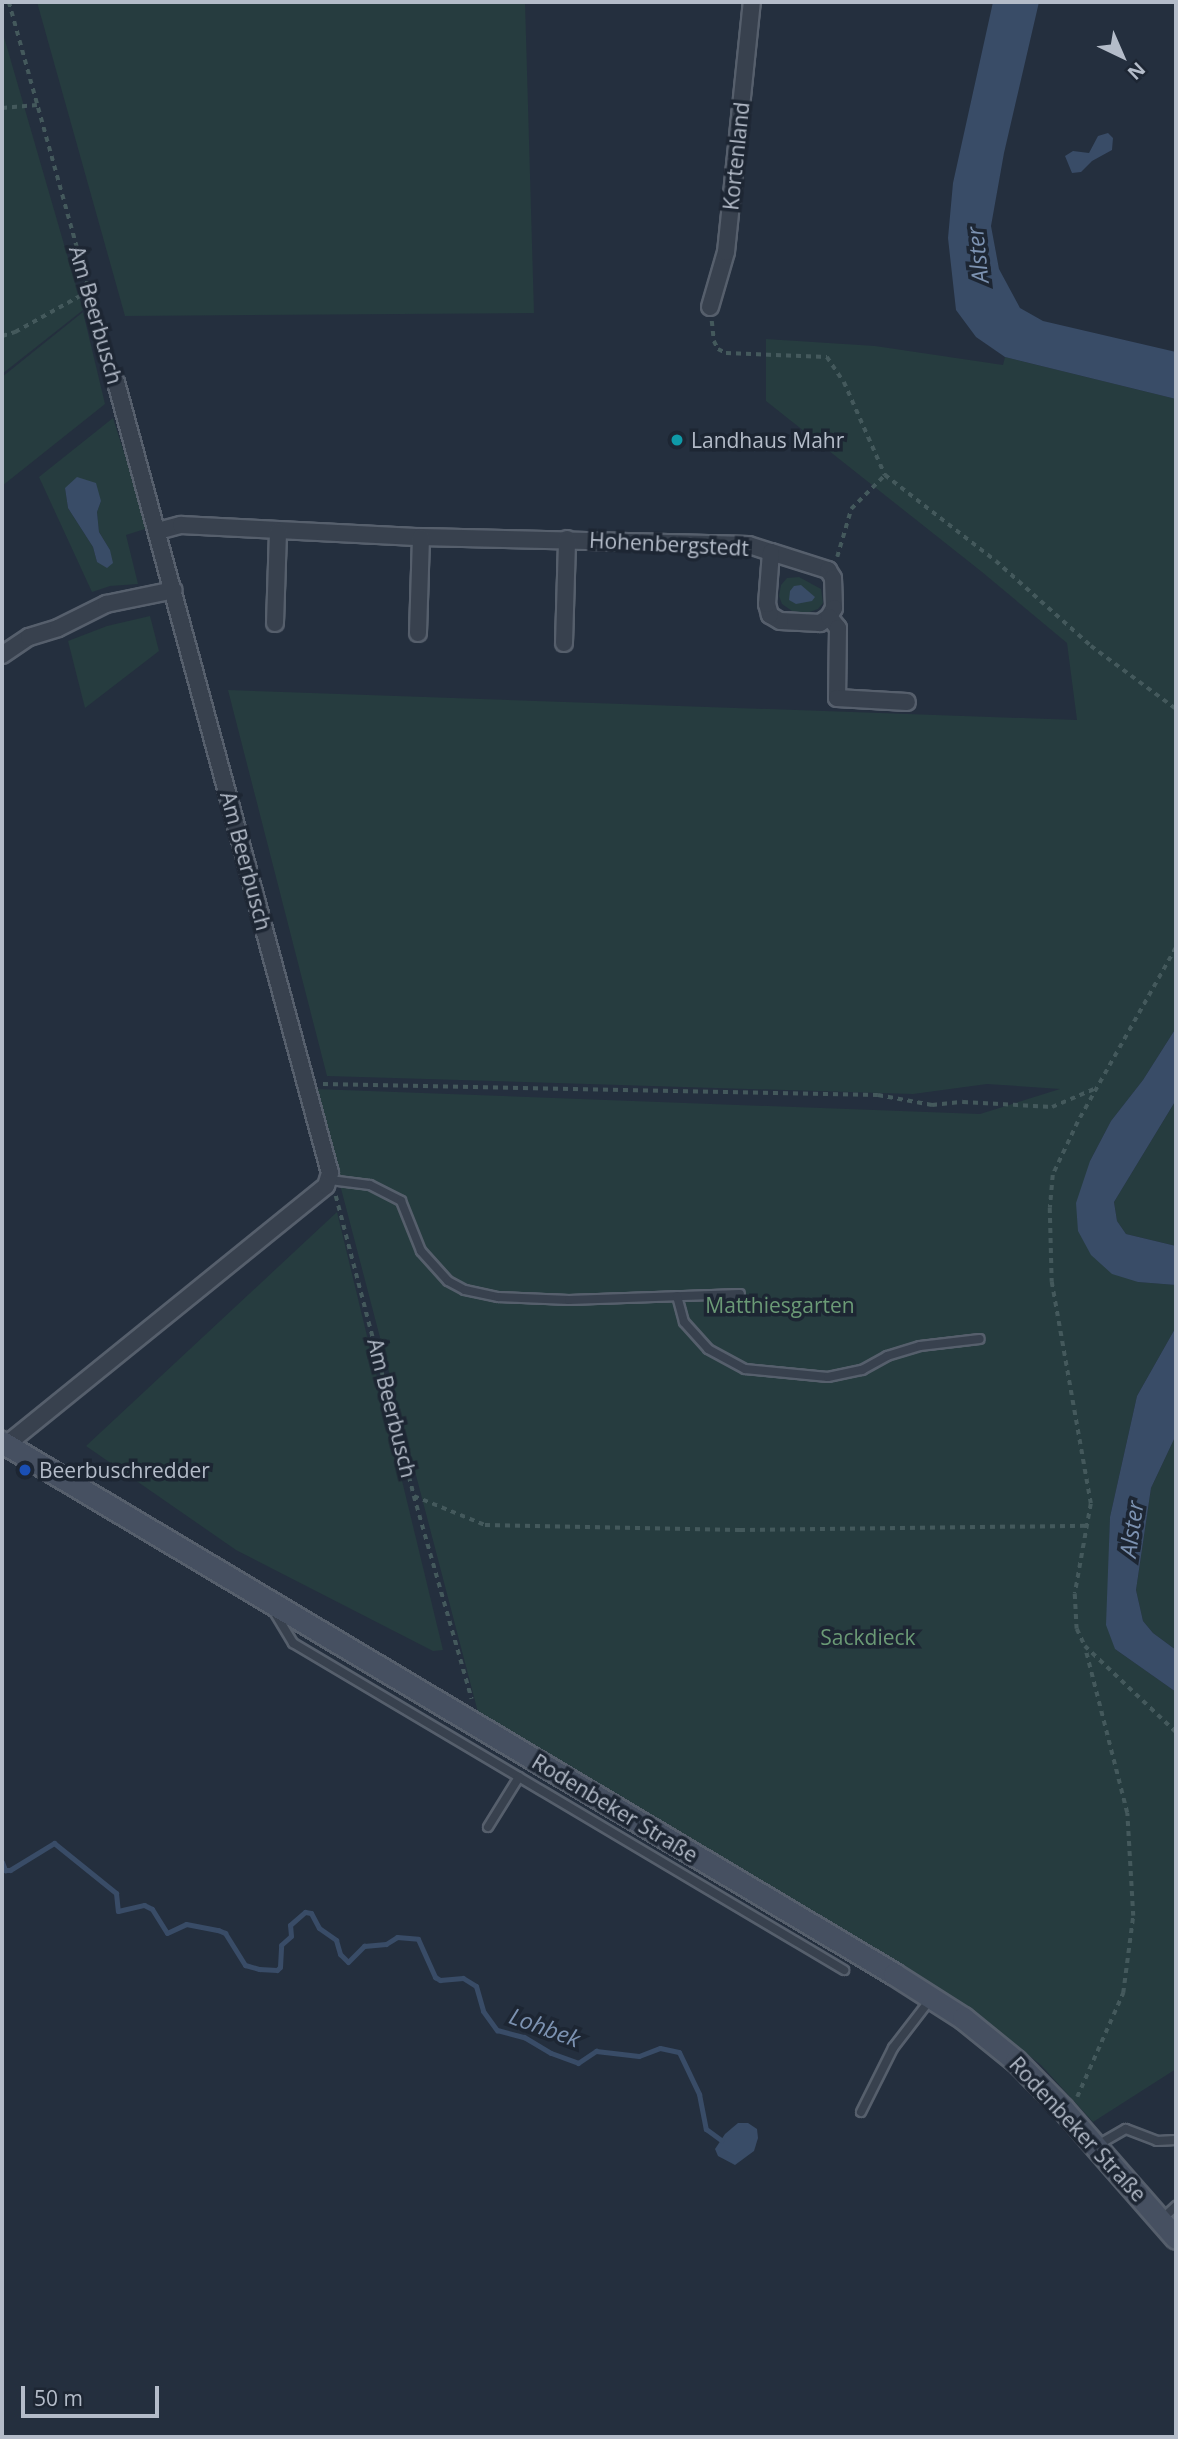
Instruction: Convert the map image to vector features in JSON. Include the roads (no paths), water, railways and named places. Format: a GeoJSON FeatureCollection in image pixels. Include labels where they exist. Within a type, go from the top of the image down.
{"type":"FeatureCollection","features":[{"type":"Feature","properties":{"kind":"street","name":"Kortenland"},"geometry":{"type":"LineString","coordinates":[[710,307],[726,252],[752,2]]}},
{"type":"Feature","properties":{"kind":"street","name":"Am Beerbusch"},"geometry":{"type":"LineString","coordinates":[[116,382],[307,1084],[330,1180]]}},
{"type":"Feature","properties":{"kind":"street","name":"Hohenbergstedt"},"geometry":{"type":"LineString","coordinates":[[158,531],[181,525],[421,537],[750,545],[828,570],[833,578],[834,608],[829,617],[820,623],[780,621],[770,615],[767,604],[771,552]]}},
{"type":"Feature","properties":{"kind":"street"},"geometry":{"type":"LineString","coordinates":[[275,623],[278,531]]}},
{"type":"Feature","properties":{"kind":"street"},"geometry":{"type":"LineString","coordinates":[[418,633],[421,537]]}},
{"type":"Feature","properties":{"kind":"street","name":"Hohenbergstedt"},"geometry":{"type":"LineString","coordinates":[[564,643],[567,539]]}},
{"type":"Feature","properties":{"kind":"street"},"geometry":{"type":"LineString","coordinates":[[2,655],[29,637],[58,628],[106,604],[174,590]]}},
{"type":"Feature","properties":{"kind":"street"},"geometry":{"type":"LineString","coordinates":[[829,617],[838,628],[837,698],[906,702]]}},
{"type":"Feature","properties":{"kind":"street"},"geometry":{"type":"LineString","coordinates":[[4,1444],[330,1180]]}},
{"type":"Feature","properties":{"kind":"street","name":"Rodenbeker Straße"},"geometry":{"type":"LineString","coordinates":[[4,1444],[932,1998],[991,2039],[1063,2109],[1096,2146],[1169,2213],[1176,2238]]}},
{"type":"Feature","properties":{"kind":"lane"},"geometry":{"type":"LineString","coordinates":[[330,1180],[370,1185],[401,1201],[421,1251],[448,1281],[465,1290],[498,1297],[569,1300],[740,1294]]}},
{"type":"Feature","properties":{"kind":"lane"},"geometry":{"type":"LineString","coordinates":[[677,1296],[684,1322],[708,1349],[746,1369],[828,1377],[862,1370],[887,1356],[920,1346],[980,1339]]}},
{"type":"Feature","properties":{"kind":"lane"},"geometry":{"type":"LineString","coordinates":[[269,1601],[293,1643],[844,1970]]}},
{"type":"Feature","properties":{"kind":"lane"},"geometry":{"type":"LineString","coordinates":[[488,1827],[519,1777]]}},
{"type":"Feature","properties":{"kind":"lane"},"geometry":{"type":"LineString","coordinates":[[860,2112],[893,2048],[932,1998]]}},
{"type":"Feature","properties":{"kind":"lane"},"geometry":{"type":"LineString","coordinates":[[1096,2146],[1126,2129],[1157,2141],[1176,2140]]}},
{"type":"Feature","properties":{"kind":"water","name":"Alster"},"geometry":{"type":"Polygon","coordinates":[[[993,2],[1039,2],[1004,153],[991,226],[999,269],[1020,308],[1043,321],[1176,352],[1176,399],[1005,357],[976,337],[956,310],[948,238],[953,183],[993,2]]]}},
{"type":"Feature","properties":{"kind":"water"},"geometry":{"type":"Polygon","coordinates":[[[1108,133],[1113,138],[1112,150],[1092,161],[1081,172],[1072,173],[1065,156],[1073,151],[1089,153],[1098,136],[1108,133]]]}},
{"type":"Feature","properties":{"kind":"water"},"geometry":{"type":"Polygon","coordinates":[[[77,477],[96,483],[101,501],[97,512],[99,532],[110,550],[113,563],[107,568],[97,562],[93,547],[68,508],[65,488],[77,477]]]}},
{"type":"Feature","properties":{"kind":"water"},"geometry":{"type":"Polygon","coordinates":[[[801,585],[815,597],[812,601],[796,604],[789,600],[790,591],[794,586],[801,585]]]}},
{"type":"Feature","properties":{"kind":"water"},"geometry":{"type":"Polygon","coordinates":[[[1176,1028],[1176,1100],[1114,1202],[1117,1221],[1126,1234],[1176,1246],[1176,1285],[1138,1282],[1112,1274],[1091,1255],[1078,1231],[1076,1203],[1090,1161],[1111,1121],[1143,1080],[1176,1028]]]}},
{"type":"Feature","properties":{"kind":"water","name":"Alster"},"geometry":{"type":"Polygon","coordinates":[[[1176,1327],[1176,1435],[1151,1488],[1136,1590],[1143,1621],[1153,1633],[1176,1650],[1176,1692],[1115,1649],[1106,1625],[1110,1517],[1137,1396],[1176,1327]]]}},
{"type":"Feature","properties":{"kind":"water"},"geometry":{"type":"Polygon","coordinates":[[[738,2123],[748,2123],[757,2129],[758,2138],[754,2151],[735,2165],[718,2156],[715,2149],[725,2134],[738,2123]]]}},
{"type":"Feature","properties":{"kind":"waterway","name":"Lohbek"},"geometry":{"type":"LineString","coordinates":[[2,1862],[5,1870],[10,1870],[54,1843],[116,1893],[118,1911],[144,1905],[152,1909],[167,1933],[186,1924],[218,1930],[225,1933],[245,1965],[259,1969],[277,1970],[280,1967],[281,1945],[291,1936],[290,1925],[305,1912],[311,1913],[319,1928],[336,1940],[340,1954],[348,1962],[364,1946],[386,1944],[397,1937],[418,1939],[435,1977],[440,1980],[463,1978],[476,1986],[483,2011],[497,2030],[524,2037],[551,2053],[578,2063],[596,2051],[639,2056],[660,2048],[679,2052],[699,2094],[706,2129],[721,2140]]}},
{"type":"Feature","properties":{"kind":"place","name":"Landhaus Mahr"},"geometry":{"type":"Point","coordinates":[677,440]}},
{"type":"Feature","properties":{"kind":"place","name":"Beerbuschredder"},"geometry":{"type":"Point","coordinates":[25,1470]}},
{"type":"Feature","properties":{"kind":"park label","name":"Matthiesgarten"},"geometry":{"type":"Point","coordinates":[780,1305]}},
{"type":"Feature","properties":{"kind":"park label","name":"Sackdieck"},"geometry":{"type":"Point","coordinates":[868,1637]}}]}
